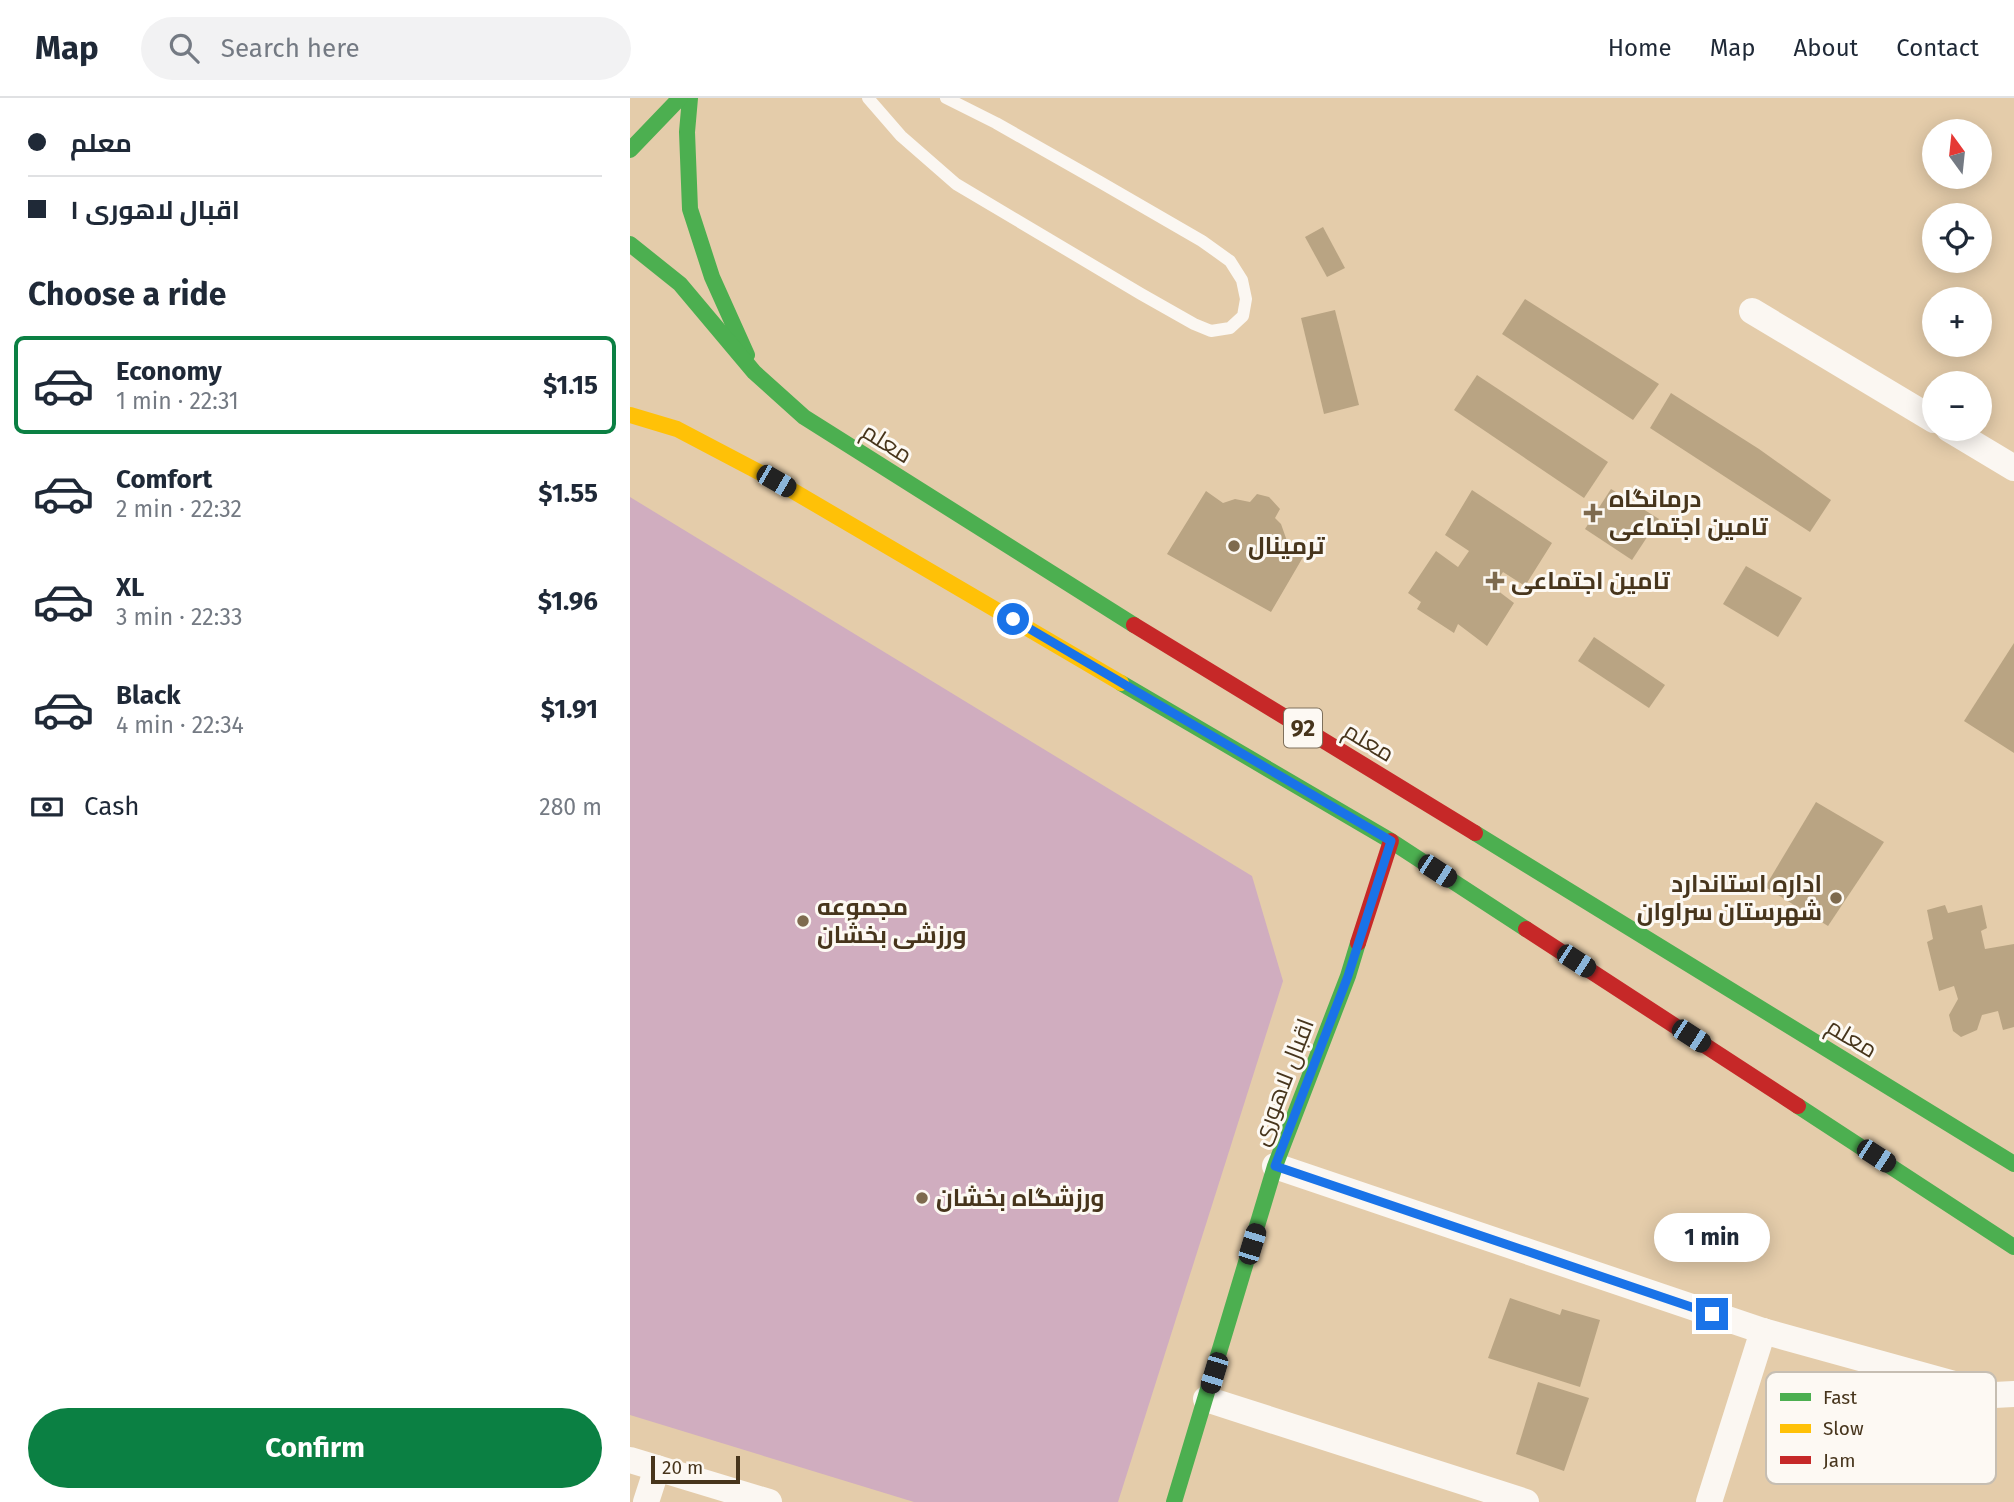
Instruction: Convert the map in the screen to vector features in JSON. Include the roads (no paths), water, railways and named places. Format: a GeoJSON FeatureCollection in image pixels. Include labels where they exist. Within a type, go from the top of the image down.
{"type":"FeatureCollection","features":[{"type":"Feature","properties":{"kind":"main road"},"geometry":{"type":"LineString","coordinates":[[630,150],[680,98]]}},
{"type":"Feature","properties":{"kind":"main road"},"geometry":{"type":"LineString","coordinates":[[690,98],[687,132],[690,209],[712,277],[754,372]]}},
{"type":"Feature","properties":{"kind":"main road","name":"معلم"},"geometry":{"type":"LineString","coordinates":[[630,244],[680,284],[754,372],[803,417],[1114,612],[2014,1164]]}},
{"type":"Feature","properties":{"kind":"main road","name":"92"},"geometry":{"type":"LineString","coordinates":[[630,415],[677,429],[776,481],[1391,841],[2014,1247]]}},
{"type":"Feature","properties":{"kind":"main road","name":"اقبال لاهوری"},"geometry":{"type":"LineString","coordinates":[[1174,1502],[1275,1166],[1348,976],[1391,841]]}},
{"type":"Feature","properties":{"kind":"street"},"geometry":{"type":"LineString","coordinates":[[1752,311],[1922,413]]}},
{"type":"Feature","properties":{"kind":"street"},"geometry":{"type":"LineString","coordinates":[[1969,441],[2014,468]]}},
{"type":"Feature","properties":{"kind":"street"},"geometry":{"type":"LineString","coordinates":[[1275,1166],[1763,1331],[1911,1372]]}},
{"type":"Feature","properties":{"kind":"street"},"geometry":{"type":"LineString","coordinates":[[1709,1502],[1763,1331]]}},
{"type":"Feature","properties":{"kind":"street"},"geometry":{"type":"LineString","coordinates":[[1996,1395],[2014,1394]]}},
{"type":"Feature","properties":{"kind":"street"},"geometry":{"type":"LineString","coordinates":[[1206,1399],[1526,1502]]}},
{"type":"Feature","properties":{"kind":"street"},"geometry":{"type":"LineString","coordinates":[[630,1460],[769,1502]]}},
{"type":"Feature","properties":{"kind":"street"},"geometry":{"type":"LineString","coordinates":[[646,1502],[657,1468]]}},
{"type":"Feature","properties":{"kind":"lane"},"geometry":{"type":"LineString","coordinates":[[868,98],[901,136],[956,184],[1141,294],[1211,331],[1230,328],[1243,316],[1246,299],[1242,280],[1230,261],[1111,188],[946,98]]}},
{"type":"Feature","properties":{"kind":"place","name":"درمانگاه تامین اجتماعی"},"geometry":{"type":"Point","coordinates":[1593,513]}},
{"type":"Feature","properties":{"kind":"place","name":"ترمینال"},"geometry":{"type":"Point","coordinates":[1234,546]}},
{"type":"Feature","properties":{"kind":"place","name":"تامین اجتماعی"},"geometry":{"type":"Point","coordinates":[1495,581]}},
{"type":"Feature","properties":{"kind":"place","name":"اداره استاندارد شهرستان سراوان"},"geometry":{"type":"Point","coordinates":[1836,898]}},
{"type":"Feature","properties":{"kind":"place","name":"مجموعه ورزشی بخشان"},"geometry":{"type":"Point","coordinates":[803,921]}},
{"type":"Feature","properties":{"kind":"place","name":"ورزشگاه بخشان"},"geometry":{"type":"Point","coordinates":[922,1198]}}]}
